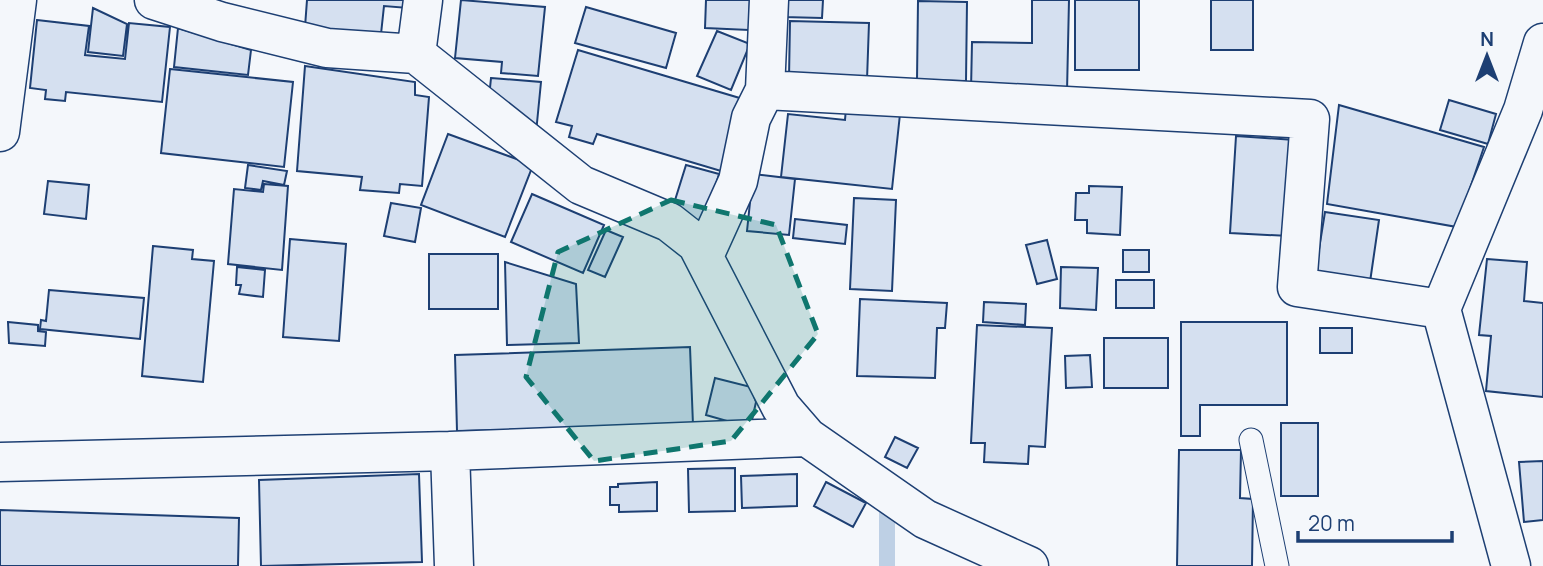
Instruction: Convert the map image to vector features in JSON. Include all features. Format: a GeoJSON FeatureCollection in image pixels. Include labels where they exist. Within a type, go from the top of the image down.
{"type":"FeatureCollection","features":[{"type":"Feature","properties":{"kind":"street"},"geometry":{"type":"LineString","coordinates":[[0,132],[17,0]]}},
{"type":"Feature","properties":{"kind":"street"},"geometry":{"type":"LineString","coordinates":[[153,0],[222,22],[327,48],[416,54],[581,185],[669,222],[698,244],[781,407],[807,438],[925,519],[1029,566]]}},
{"type":"Feature","properties":{"kind":"street"},"geometry":{"type":"LineString","coordinates":[[416,54],[423,0]]}},
{"type":"Feature","properties":{"kind":"street"},"geometry":{"type":"LineString","coordinates":[[704,256],[738,181],[751,118],[765,90],[769,0]]}},
{"type":"Feature","properties":{"kind":"street"},"geometry":{"type":"LineString","coordinates":[[1511,566],[1441,309],[1523,110],[1543,43]]}},
{"type":"Feature","properties":{"kind":"street"},"geometry":{"type":"LineString","coordinates":[[765,90],[1310,119],[1297,287],[1441,309]]}},
{"type":"Feature","properties":{"kind":"street"},"geometry":{"type":"LineString","coordinates":[[0,462],[450,451],[807,438]]}},
{"type":"Feature","properties":{"kind":"street"},"geometry":{"type":"LineString","coordinates":[[450,451],[454,566]]}},
{"type":"Feature","properties":{"kind":"lane"},"geometry":{"type":"LineString","coordinates":[[1251,440],[1278,566]]}},
{"type":"Feature","properties":{"kind":"highlighted area"},"geometry":{"type":"Polygon","coordinates":[[[671,200],[776,225],[818,334],[731,441],[594,461],[526,377],[558,252],[671,200]]]}},
{"type":"Feature","properties":{"kind":"building"},"geometry":{"type":"Polygon","coordinates":[[[307,0],[408,0],[408,8],[384,6],[381,34],[305,27],[307,0]]]}},
{"type":"Feature","properties":{"kind":"building"},"geometry":{"type":"Polygon","coordinates":[[[461,0],[545,7],[538,76],[501,73],[502,62],[455,58],[461,0]]]}},
{"type":"Feature","properties":{"kind":"building"},"geometry":{"type":"Polygon","coordinates":[[[706,0],[750,0],[749,30],[705,28],[706,0]]]}},
{"type":"Feature","properties":{"kind":"building"},"geometry":{"type":"Polygon","coordinates":[[[783,0],[823,0],[822,18],[783,17],[783,0]]]}},
{"type":"Feature","properties":{"kind":"building"},"geometry":{"type":"Polygon","coordinates":[[[1032,0],[1069,0],[1067,92],[971,90],[972,42],[1032,43],[1032,0]]]}},
{"type":"Feature","properties":{"kind":"building"},"geometry":{"type":"Polygon","coordinates":[[[1075,0],[1139,0],[1139,70],[1075,70],[1075,0]]]}},
{"type":"Feature","properties":{"kind":"building"},"geometry":{"type":"Polygon","coordinates":[[[1211,0],[1253,0],[1253,50],[1211,50],[1211,0]]]}},
{"type":"Feature","properties":{"kind":"building"},"geometry":{"type":"Polygon","coordinates":[[[918,1],[967,2],[966,81],[917,80],[918,1]]]}},
{"type":"Feature","properties":{"kind":"building"},"geometry":{"type":"Polygon","coordinates":[[[586,7],[676,33],[666,68],[575,43],[586,7]]]}},
{"type":"Feature","properties":{"kind":"building"},"geometry":{"type":"Polygon","coordinates":[[[93,8],[127,24],[123,56],[88,52],[93,8]]]}},
{"type":"Feature","properties":{"kind":"building"},"geometry":{"type":"Polygon","coordinates":[[[37,20],[89,26],[85,55],[125,59],[129,23],[170,27],[162,102],[66,92],[65,101],[45,99],[46,90],[30,88],[37,20]]]}},
{"type":"Feature","properties":{"kind":"building"},"geometry":{"type":"Polygon","coordinates":[[[790,21],[869,23],[867,80],[789,78],[790,21]]]}},
{"type":"Feature","properties":{"kind":"building"},"geometry":{"type":"Polygon","coordinates":[[[178,28],[251,50],[248,75],[174,67],[178,28]]]}},
{"type":"Feature","properties":{"kind":"building"},"geometry":{"type":"Polygon","coordinates":[[[717,31],[750,44],[731,90],[697,76],[717,31]]]}},
{"type":"Feature","properties":{"kind":"building"},"geometry":{"type":"Polygon","coordinates":[[[578,50],[743,99],[721,171],[597,134],[593,144],[569,137],[572,126],[556,122],[578,50]]]}},
{"type":"Feature","properties":{"kind":"building"},"geometry":{"type":"Polygon","coordinates":[[[305,66],[415,82],[415,95],[429,97],[422,186],[400,184],[399,193],[360,190],[362,177],[297,171],[305,66]]]}},
{"type":"Feature","properties":{"kind":"building"},"geometry":{"type":"Polygon","coordinates":[[[170,69],[293,82],[284,167],[161,153],[170,69]]]}},
{"type":"Feature","properties":{"kind":"building"},"geometry":{"type":"Polygon","coordinates":[[[491,78],[541,82],[536,133],[489,98],[491,78]]]}},
{"type":"Feature","properties":{"kind":"building"},"geometry":{"type":"Polygon","coordinates":[[[1449,100],[1496,114],[1488,144],[1440,130],[1449,100]]]}},
{"type":"Feature","properties":{"kind":"building"},"geometry":{"type":"Polygon","coordinates":[[[1339,105],[1484,147],[1457,227],[1327,204],[1339,105]]]}},
{"type":"Feature","properties":{"kind":"building"},"geometry":{"type":"Polygon","coordinates":[[[846,108],[900,114],[892,189],[781,177],[788,114],[845,120],[846,108]]]}},
{"type":"Feature","properties":{"kind":"building"},"geometry":{"type":"Polygon","coordinates":[[[448,134],[533,165],[505,237],[421,205],[448,134]]]}},
{"type":"Feature","properties":{"kind":"building"},"geometry":{"type":"Polygon","coordinates":[[[1236,136],[1295,140],[1289,236],[1230,233],[1236,136]]]}},
{"type":"Feature","properties":{"kind":"building"},"geometry":{"type":"Polygon","coordinates":[[[248,165],[287,171],[284,185],[263,181],[261,190],[245,188],[248,165]]]}},
{"type":"Feature","properties":{"kind":"building"},"geometry":{"type":"Polygon","coordinates":[[[686,165],[719,174],[705,223],[671,213],[686,165]]]}},
{"type":"Feature","properties":{"kind":"building"},"geometry":{"type":"Polygon","coordinates":[[[753,174],[795,179],[789,235],[747,231],[753,174]]]}},
{"type":"Feature","properties":{"kind":"building"},"geometry":{"type":"Polygon","coordinates":[[[48,181],[89,185],[86,219],[44,214],[48,181]]]}},
{"type":"Feature","properties":{"kind":"building"},"geometry":{"type":"Polygon","coordinates":[[[264,184],[288,186],[282,270],[228,264],[234,189],[263,192],[264,184]]]}},
{"type":"Feature","properties":{"kind":"building"},"geometry":{"type":"Polygon","coordinates":[[[1089,186],[1122,187],[1120,235],[1087,233],[1087,220],[1075,220],[1076,193],[1089,193],[1089,186]]]}},
{"type":"Feature","properties":{"kind":"building"},"geometry":{"type":"Polygon","coordinates":[[[532,194],[604,225],[583,273],[511,242],[532,194]]]}},
{"type":"Feature","properties":{"kind":"building"},"geometry":{"type":"Polygon","coordinates":[[[854,198],[896,200],[892,291],[850,289],[854,198]]]}},
{"type":"Feature","properties":{"kind":"building"},"geometry":{"type":"Polygon","coordinates":[[[391,203],[421,208],[415,242],[384,236],[391,203]]]}},
{"type":"Feature","properties":{"kind":"building"},"geometry":{"type":"Polygon","coordinates":[[[1325,212],[1379,220],[1370,282],[1315,274],[1325,212]]]}},
{"type":"Feature","properties":{"kind":"building"},"geometry":{"type":"Polygon","coordinates":[[[795,219],[847,225],[845,244],[793,238],[795,219]]]}},
{"type":"Feature","properties":{"kind":"building"},"geometry":{"type":"Polygon","coordinates":[[[606,230],[623,237],[605,277],[588,270],[606,230]]]}},
{"type":"Feature","properties":{"kind":"building"},"geometry":{"type":"Polygon","coordinates":[[[290,239],[346,244],[339,341],[283,337],[290,239]]]}},
{"type":"Feature","properties":{"kind":"building"},"geometry":{"type":"Polygon","coordinates":[[[1047,240],[1057,279],[1037,284],[1026,245],[1047,240]]]}},
{"type":"Feature","properties":{"kind":"building"},"geometry":{"type":"Polygon","coordinates":[[[153,246],[193,250],[192,259],[214,261],[203,382],[142,376],[153,246]]]}},
{"type":"Feature","properties":{"kind":"building"},"geometry":{"type":"Polygon","coordinates":[[[1123,250],[1149,250],[1149,272],[1123,272],[1123,250]]]}},
{"type":"Feature","properties":{"kind":"building"},"geometry":{"type":"Polygon","coordinates":[[[429,254],[498,254],[498,309],[429,309],[429,254]]]}},
{"type":"Feature","properties":{"kind":"building"},"geometry":{"type":"Polygon","coordinates":[[[1487,259],[1527,262],[1524,301],[1543,303],[1543,397],[1486,391],[1491,336],[1479,335],[1487,259]]]}},
{"type":"Feature","properties":{"kind":"building"},"geometry":{"type":"Polygon","coordinates":[[[505,262],[576,284],[579,343],[507,345],[505,262]]]}},
{"type":"Feature","properties":{"kind":"building"},"geometry":{"type":"Polygon","coordinates":[[[237,267],[265,270],[263,297],[239,294],[241,285],[236,285],[237,267]]]}},
{"type":"Feature","properties":{"kind":"building"},"geometry":{"type":"Polygon","coordinates":[[[1061,267],[1098,268],[1096,310],[1060,308],[1061,267]]]}},
{"type":"Feature","properties":{"kind":"building"},"geometry":{"type":"Polygon","coordinates":[[[1116,280],[1154,280],[1154,308],[1116,308],[1116,280]]]}},
{"type":"Feature","properties":{"kind":"building"},"geometry":{"type":"Polygon","coordinates":[[[49,290],[144,298],[140,339],[40,329],[41,320],[46,321],[49,290]]]}},
{"type":"Feature","properties":{"kind":"building"},"geometry":{"type":"Polygon","coordinates":[[[860,299],[947,303],[945,328],[937,328],[935,378],[857,376],[860,299]]]}},
{"type":"Feature","properties":{"kind":"building"},"geometry":{"type":"Polygon","coordinates":[[[984,302],[1026,304],[1025,325],[983,322],[984,302]]]}},
{"type":"Feature","properties":{"kind":"building"},"geometry":{"type":"Polygon","coordinates":[[[8,322],[38,325],[38,331],[46,332],[45,346],[9,343],[8,322]]]}},
{"type":"Feature","properties":{"kind":"building"},"geometry":{"type":"Polygon","coordinates":[[[1181,322],[1287,322],[1287,405],[1200,405],[1200,436],[1181,436],[1181,322]]]}},
{"type":"Feature","properties":{"kind":"building"},"geometry":{"type":"Polygon","coordinates":[[[977,325],[1052,328],[1045,447],[1029,446],[1028,464],[984,462],[985,443],[971,443],[977,325]]]}},
{"type":"Feature","properties":{"kind":"building"},"geometry":{"type":"Polygon","coordinates":[[[1320,328],[1352,328],[1352,353],[1320,353],[1320,328]]]}},
{"type":"Feature","properties":{"kind":"building"},"geometry":{"type":"Polygon","coordinates":[[[1104,338],[1168,338],[1168,388],[1104,388],[1104,338]]]}},
{"type":"Feature","properties":{"kind":"building"},"geometry":{"type":"Polygon","coordinates":[[[690,347],[693,425],[457,431],[455,355],[690,347]]]}},
{"type":"Feature","properties":{"kind":"building"},"geometry":{"type":"Polygon","coordinates":[[[1090,355],[1092,387],[1066,388],[1065,356],[1090,355]]]}},
{"type":"Feature","properties":{"kind":"building"},"geometry":{"type":"Polygon","coordinates":[[[715,378],[751,387],[756,402],[752,420],[741,425],[706,415],[715,378]]]}},
{"type":"Feature","properties":{"kind":"building"},"geometry":{"type":"Polygon","coordinates":[[[1281,423],[1318,423],[1318,496],[1281,496],[1281,423]]]}},
{"type":"Feature","properties":{"kind":"building"},"geometry":{"type":"Polygon","coordinates":[[[895,437],[918,448],[907,468],[885,457],[895,437]]]}},
{"type":"Feature","properties":{"kind":"building"},"geometry":{"type":"Polygon","coordinates":[[[1179,450],[1241,450],[1240,498],[1253,499],[1252,566],[1177,566],[1179,450]]]}},
{"type":"Feature","properties":{"kind":"building"},"geometry":{"type":"Polygon","coordinates":[[[1543,461],[1543,520],[1524,522],[1519,462],[1543,461]]]}},
{"type":"Feature","properties":{"kind":"building"},"geometry":{"type":"Polygon","coordinates":[[[735,468],[735,511],[689,512],[688,469],[735,468]]]}},
{"type":"Feature","properties":{"kind":"building"},"geometry":{"type":"Polygon","coordinates":[[[419,474],[422,562],[261,566],[259,480],[419,474]]]}},
{"type":"Feature","properties":{"kind":"building"},"geometry":{"type":"Polygon","coordinates":[[[797,474],[797,506],[742,508],[741,476],[797,474]]]}},
{"type":"Feature","properties":{"kind":"building"},"geometry":{"type":"Polygon","coordinates":[[[657,482],[657,511],[619,512],[619,505],[610,505],[610,487],[618,487],[618,484],[657,482]]]}},
{"type":"Feature","properties":{"kind":"building"},"geometry":{"type":"Polygon","coordinates":[[[826,482],[866,503],[853,527],[814,506],[826,482]]]}},
{"type":"Feature","properties":{"kind":"building"},"geometry":{"type":"Polygon","coordinates":[[[0,510],[239,518],[238,566],[0,566],[0,510]]]}},
{"type":"Feature","properties":{"kind":"waterway"},"geometry":{"type":"LineString","coordinates":[[887,508],[887,566]]}}]}
